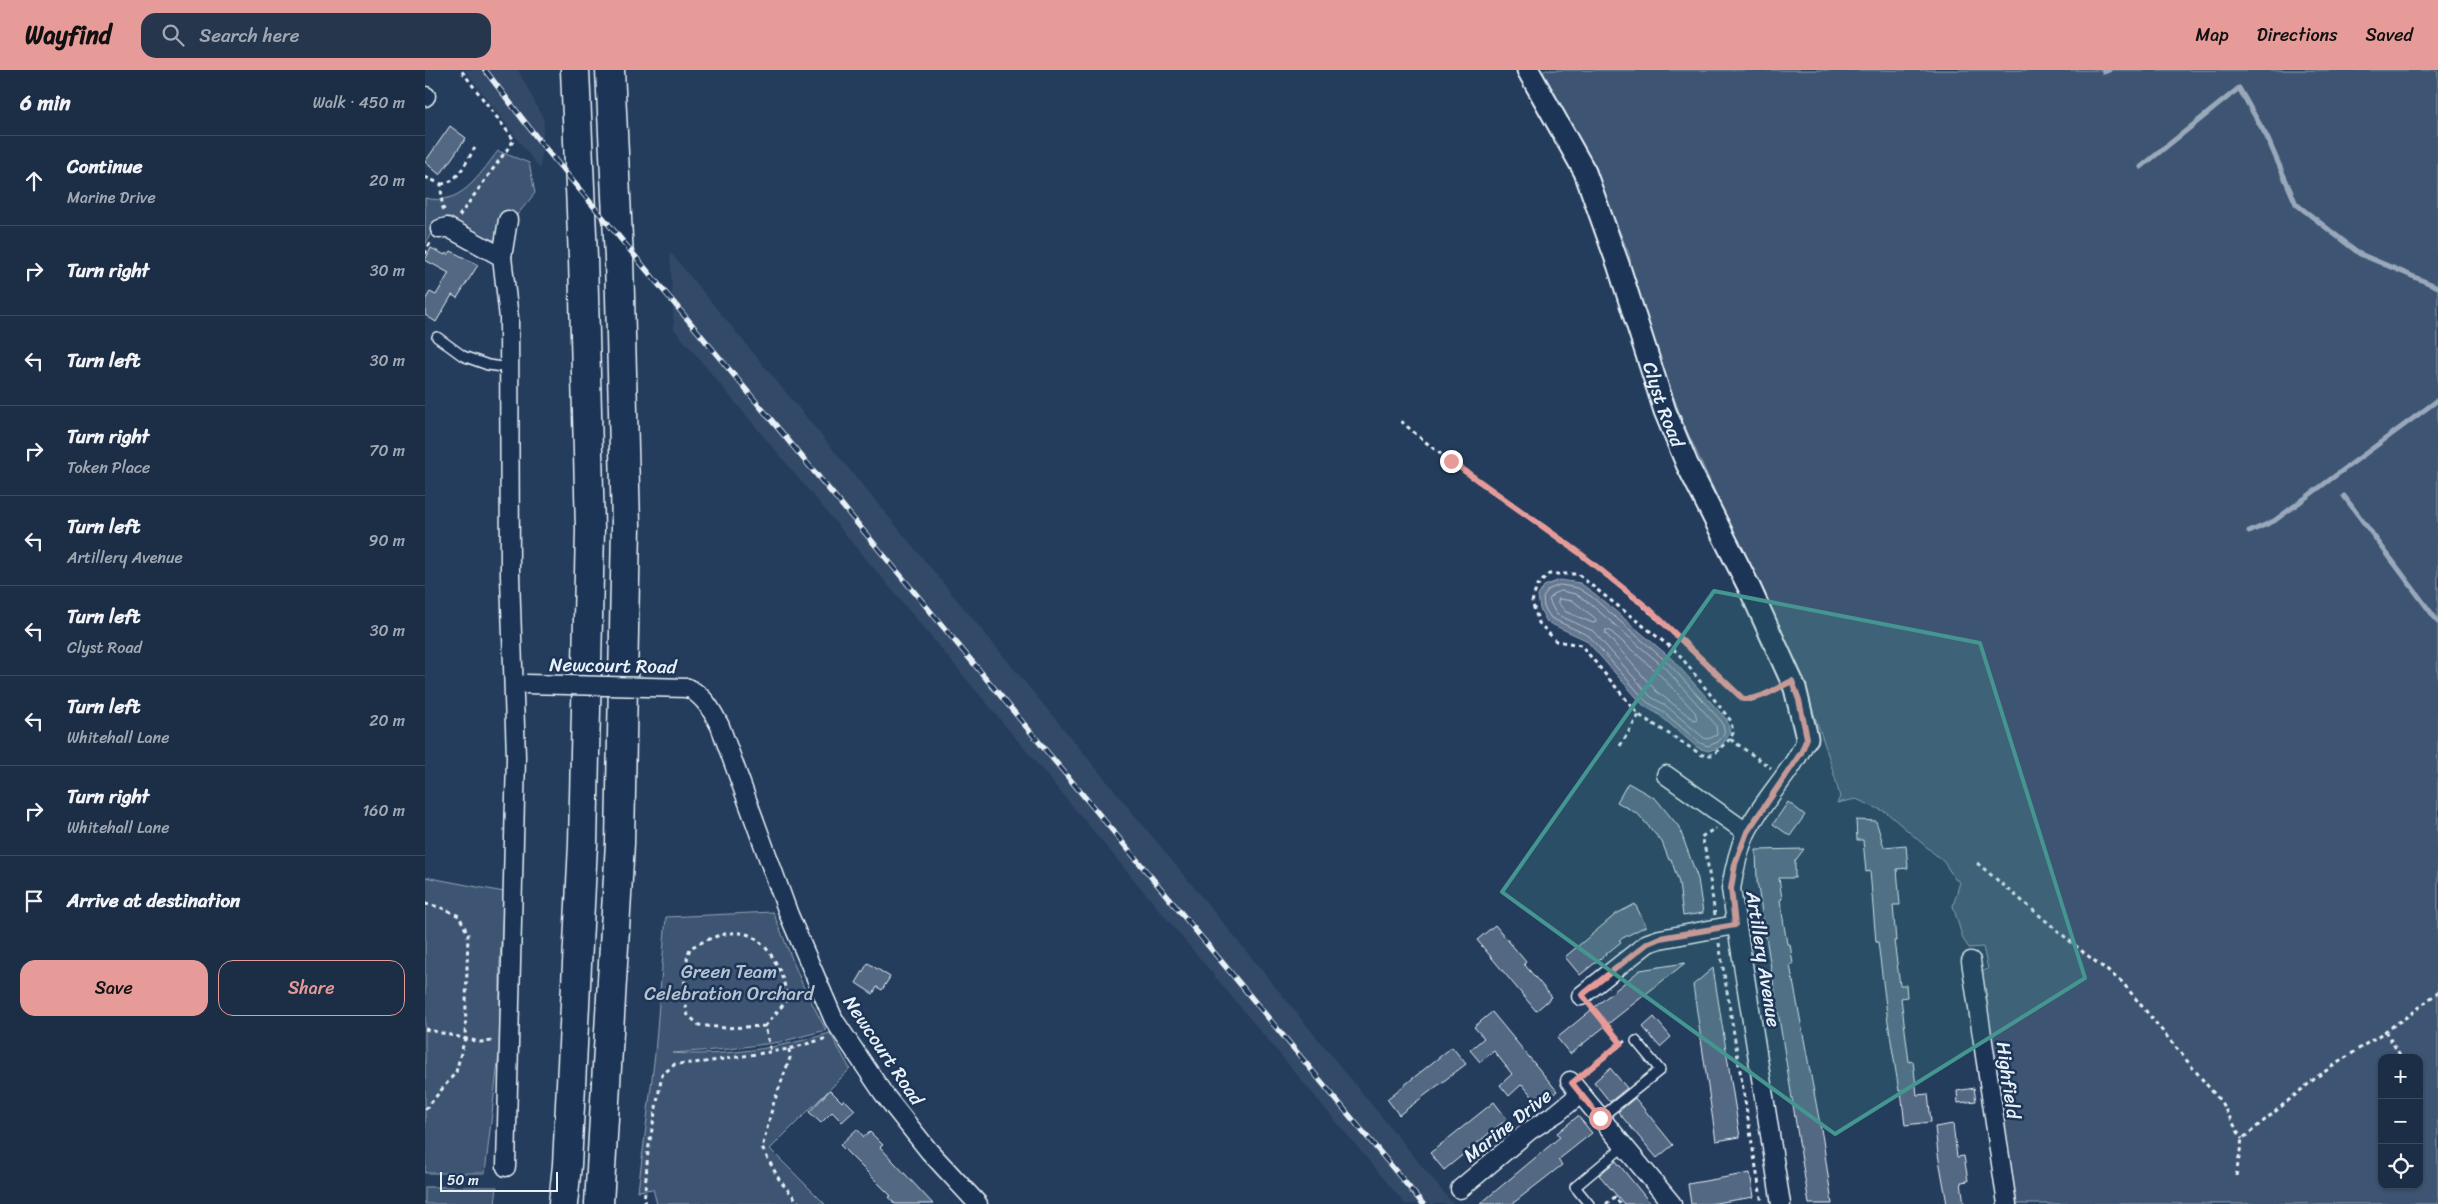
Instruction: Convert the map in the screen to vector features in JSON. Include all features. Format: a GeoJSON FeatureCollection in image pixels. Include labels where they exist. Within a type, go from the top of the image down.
{"type":"FeatureCollection","features":[{"type":"Feature","properties":{"kind":"highway"},"geometry":{"type":"LineString","coordinates":[[563,1204],[567,1165],[583,844],[590,529],[583,258],[575,70]]}},
{"type":"Feature","properties":{"kind":"highway"},"geometry":{"type":"LineString","coordinates":[[599,1204],[620,844],[626,525],[619,259],[610,70]]}},
{"type":"Feature","properties":{"kind":"street","name":"Clyst Road"},"geometry":{"type":"LineString","coordinates":[[1527,70],[1585,172],[1615,255],[1665,411],[1687,464],[1750,589],[1792,681],[1799,700],[1807,738]]}},
{"type":"Feature","properties":{"kind":"street"},"geometry":{"type":"LineString","coordinates":[[507,1167],[519,684],[509,477],[509,318],[502,257],[508,220]]}},
{"type":"Feature","properties":{"kind":"street"},"geometry":{"type":"LineString","coordinates":[[444,222],[447,228],[502,257]]}},
{"type":"Feature","properties":{"kind":"street","name":"Newcourt Road"},"geometry":{"type":"LineString","coordinates":[[519,684],[688,688],[707,701],[720,726],[789,915],[832,1024],[929,1151],[978,1204]]}},
{"type":"Feature","properties":{"kind":"street","name":"Artillery Avenue"},"geometry":{"type":"LineString","coordinates":[[1781,1204],[1746,981],[1735,925],[1731,889],[1735,864],[1747,832],[1801,753],[1807,738]]}},
{"type":"Feature","properties":{"kind":"street"},"geometry":{"type":"LineString","coordinates":[[1666,775],[1747,832]]}},
{"type":"Feature","properties":{"kind":"street"},"geometry":{"type":"LineString","coordinates":[[1581,996],[1648,943],[1735,925]]}},
{"type":"Feature","properties":{"kind":"street","name":"Highfield"},"geometry":{"type":"LineString","coordinates":[[1971,961],[2007,1204]]}},
{"type":"Feature","properties":{"kind":"street","name":"Marine Drive"},"geometry":{"type":"LineString","coordinates":[[1460,1189],[1529,1131],[1557,1113],[1574,1086],[1672,1204]]}},
{"type":"Feature","properties":{"kind":"lane"},"geometry":{"type":"LineString","coordinates":[[437,337],[463,356],[488,364],[510,368]]}},
{"type":"Feature","properties":{"kind":"lane"},"geometry":{"type":"LineString","coordinates":[[1600,1118],[1659,1070],[1636,1040]]}},
{"type":"Feature","properties":{"kind":"lane"},"geometry":{"type":"LineString","coordinates":[[1589,1204],[1575,1187],[1624,1146]]}},
{"type":"Feature","properties":{"kind":"path"},"geometry":{"type":"LineString","coordinates":[[459,215],[514,140],[461,70]]}},
{"type":"Feature","properties":{"kind":"path"},"geometry":{"type":"LineString","coordinates":[[425,177],[441,184],[447,184],[457,176],[475,148]]}},
{"type":"Feature","properties":{"kind":"path"},"geometry":{"type":"LineString","coordinates":[[441,184],[444,222]]}},
{"type":"Feature","properties":{"kind":"path"},"geometry":{"type":"LineString","coordinates":[[1401,421],[1427,444],[1577,551],[1649,609],[1743,699],[1751,700],[1762,696],[1792,681]]}},
{"type":"Feature","properties":{"kind":"path"},"geometry":{"type":"LineString","coordinates":[[1549,574],[1578,574],[1678,654],[1731,720],[1733,732],[1730,739],[1713,755],[1702,756],[1639,715],[1581,645],[1556,641],[1539,623],[1532,602],[1537,586],[1549,574]]}},
{"type":"Feature","properties":{"kind":"path"},"geometry":{"type":"LineString","coordinates":[[1620,746],[1639,715]]}},
{"type":"Feature","properties":{"kind":"path"},"geometry":{"type":"LineString","coordinates":[[1730,739],[1783,777]]}},
{"type":"Feature","properties":{"kind":"path"},"geometry":{"type":"LineString","coordinates":[[1726,818],[1713,831],[1701,837],[1706,852],[1762,1204]]}},
{"type":"Feature","properties":{"kind":"path"},"geometry":{"type":"LineString","coordinates":[[1977,863],[2083,952],[2122,982],[2221,1102],[2242,1139],[2236,1176]]}},
{"type":"Feature","properties":{"kind":"path"},"geometry":{"type":"LineString","coordinates":[[425,904],[440,907],[459,916],[468,934],[465,1038],[456,1072],[425,1110]]}},
{"type":"Feature","properties":{"kind":"path"},"geometry":{"type":"LineString","coordinates":[[735,933],[747,934],[763,946],[778,965],[787,990],[787,1000],[765,1026],[725,1028],[699,1025],[687,1014],[684,990],[685,962],[690,948],[713,937],[735,933]]}},
{"type":"Feature","properties":{"kind":"path"},"geometry":{"type":"LineString","coordinates":[[2242,1139],[2318,1076],[2411,1014],[2438,992]]}},
{"type":"Feature","properties":{"kind":"path"},"geometry":{"type":"LineString","coordinates":[[1581,996],[1621,1043]]}},
{"type":"Feature","properties":{"kind":"path"},"geometry":{"type":"LineString","coordinates":[[645,1204],[648,1151],[662,1075],[675,1064],[705,1062],[789,1049],[826,1038],[832,1024]]}},
{"type":"Feature","properties":{"kind":"path"},"geometry":{"type":"LineString","coordinates":[[765,1026],[771,1052]]}},
{"type":"Feature","properties":{"kind":"path"},"geometry":{"type":"LineString","coordinates":[[425,1029],[480,1042],[509,1040]]}},
{"type":"Feature","properties":{"kind":"path"},"geometry":{"type":"LineString","coordinates":[[2385,1031],[2399,1054]]}},
{"type":"Feature","properties":{"kind":"path"},"geometry":{"type":"LineString","coordinates":[[1574,1086],[1631,1035],[1636,1040]]}},
{"type":"Feature","properties":{"kind":"path"},"geometry":{"type":"LineString","coordinates":[[789,1049],[790,1058],[773,1105],[762,1148],[780,1181],[800,1204]]}},
{"type":"Feature","properties":{"kind":"path"},"geometry":{"type":"LineString","coordinates":[[1607,1204],[1615,1197],[1620,1204]]}},
{"type":"Feature","properties":{"kind":"highlighted area"},"geometry":{"type":"Polygon","coordinates":[[[1714,591],[1980,643],[2085,978],[1835,1134],[1502,892],[1714,591]]]}},
{"type":"Feature","properties":{"kind":"shaded area"},"geometry":{"type":"Polygon","coordinates":[[[465,70],[518,70],[544,120],[540,169],[465,70]]]}},
{"type":"Feature","properties":{"kind":"shaded area"},"geometry":{"type":"Polygon","coordinates":[[[670,252],[1453,1204],[1405,1204],[674,329],[670,252]]]}},
{"type":"Feature","properties":{"kind":"green space"},"geometry":{"type":"Polygon","coordinates":[[[1538,70],[2438,70],[2438,1204],[2013,1204],[1981,972],[1988,969],[1983,947],[1969,948],[1963,939],[1953,906],[1960,882],[1955,879],[1944,862],[1886,812],[1856,799],[1837,803],[1840,797],[1831,763],[1794,662],[1684,425],[1665,374],[1631,266],[1629,254],[1589,160],[1538,70]]]}},
{"type":"Feature","properties":{"kind":"green space"},"geometry":{"type":"Polygon","coordinates":[[[498,151],[529,163],[535,193],[496,241],[460,227],[435,225],[425,245],[425,198],[438,200],[449,198],[459,193],[476,179],[498,151]]]}},
{"type":"Feature","properties":{"kind":"green space"},"geometry":{"type":"Polygon","coordinates":[[[425,877],[504,892],[500,961],[500,1045],[485,1173],[425,1173],[425,877]]]}},
{"type":"Feature","properties":{"kind":"green space","name":"Green Team Celebration Orchard"},"geometry":{"type":"Polygon","coordinates":[[[773,912],[803,986],[826,1030],[780,1042],[729,1049],[672,1053],[711,1054],[751,1050],[791,1043],[830,1033],[850,1069],[770,1149],[825,1204],[657,1204],[653,1189],[638,1191],[655,1054],[666,917],[773,912]]]}},
{"type":"Feature","properties":{"kind":"green space"},"geometry":{"type":"Polygon","coordinates":[[[425,1187],[497,1187],[495,1204],[425,1204],[425,1187]]]}},
{"type":"Feature","properties":{"kind":"water"},"geometry":{"type":"Polygon","coordinates":[[[1560,580],[1580,583],[1672,659],[1727,720],[1730,733],[1721,747],[1708,751],[1698,748],[1658,714],[1644,706],[1586,640],[1547,622],[1540,609],[1538,596],[1544,586],[1560,580]]]}},
{"type":"Feature","properties":{"kind":"building"},"geometry":{"type":"Polygon","coordinates":[[[450,126],[466,138],[440,175],[425,162],[450,126]]]}},
{"type":"Feature","properties":{"kind":"building"},"geometry":{"type":"Polygon","coordinates":[[[431,248],[445,255],[446,253],[448,255],[451,251],[478,265],[457,298],[452,295],[436,322],[425,315],[425,300],[430,292],[436,295],[449,273],[425,260],[431,248]]]}},
{"type":"Feature","properties":{"kind":"building"},"geometry":{"type":"Polygon","coordinates":[[[1628,783],[1656,799],[1679,827],[1698,879],[1703,913],[1683,916],[1679,883],[1671,859],[1669,860],[1662,842],[1638,814],[1617,802],[1628,783]]]}},
{"type":"Feature","properties":{"kind":"building"},"geometry":{"type":"Polygon","coordinates":[[[1788,802],[1805,815],[1790,836],[1773,824],[1788,802]]]}},
{"type":"Feature","properties":{"kind":"building"},"geometry":{"type":"Polygon","coordinates":[[[1856,820],[1876,821],[1884,847],[1906,845],[1908,868],[1897,869],[1900,905],[1893,905],[1896,941],[1894,941],[1900,985],[1906,985],[1907,997],[1901,998],[1909,1062],[1913,1061],[1917,1095],[1928,1094],[1931,1122],[1905,1125],[1901,1091],[1899,1091],[1888,1022],[1878,942],[1876,942],[1870,871],[1866,872],[1863,840],[1857,840],[1856,820]]]}},
{"type":"Feature","properties":{"kind":"building"},"geometry":{"type":"Polygon","coordinates":[[[1804,849],[1795,861],[1795,878],[1779,878],[1782,899],[1780,900],[1787,944],[1790,944],[1793,964],[1790,965],[1823,1140],[1832,1204],[1809,1204],[1757,881],[1756,850],[1804,849]]]}},
{"type":"Feature","properties":{"kind":"building"},"geometry":{"type":"Polygon","coordinates":[[[1635,904],[1646,926],[1619,940],[1621,942],[1580,975],[1565,957],[1616,914],[1635,904]]]}},
{"type":"Feature","properties":{"kind":"building"},"geometry":{"type":"Polygon","coordinates":[[[1495,925],[1552,997],[1536,1011],[1477,940],[1495,925]]]}},
{"type":"Feature","properties":{"kind":"building"},"geometry":{"type":"Polygon","coordinates":[[[868,963],[890,977],[882,990],[877,987],[873,994],[856,983],[868,963]]]}},
{"type":"Feature","properties":{"kind":"building"},"geometry":{"type":"Polygon","coordinates":[[[1685,963],[1570,1054],[1557,1038],[1640,970],[1685,963]]]}},
{"type":"Feature","properties":{"kind":"building"},"geometry":{"type":"Polygon","coordinates":[[[1713,968],[1740,1137],[1716,1141],[1693,985],[1713,968]]]}},
{"type":"Feature","properties":{"kind":"building"},"geometry":{"type":"Polygon","coordinates":[[[1492,1012],[1557,1091],[1540,1106],[1522,1084],[1509,1096],[1500,1085],[1512,1074],[1494,1051],[1480,1062],[1470,1050],[1484,1038],[1474,1027],[1492,1012]]]}},
{"type":"Feature","properties":{"kind":"building"},"geometry":{"type":"Polygon","coordinates":[[[1654,1017],[1671,1037],[1660,1047],[1643,1027],[1654,1017]]]}},
{"type":"Feature","properties":{"kind":"building"},"geometry":{"type":"Polygon","coordinates":[[[1452,1047],[1466,1064],[1399,1115],[1387,1099],[1452,1047]]]}},
{"type":"Feature","properties":{"kind":"building"},"geometry":{"type":"Polygon","coordinates":[[[1610,1068],[1627,1088],[1610,1102],[1594,1082],[1610,1068]]]}},
{"type":"Feature","properties":{"kind":"building"},"geometry":{"type":"Polygon","coordinates":[[[1974,1088],[1976,1101],[1958,1103],[1957,1091],[1974,1088]]]}},
{"type":"Feature","properties":{"kind":"building"},"geometry":{"type":"Polygon","coordinates":[[[830,1090],[842,1102],[844,1099],[855,1110],[842,1122],[832,1112],[821,1123],[809,1112],[830,1090]]]}},
{"type":"Feature","properties":{"kind":"building"},"geometry":{"type":"Polygon","coordinates":[[[1635,1098],[1673,1145],[1657,1158],[1618,1112],[1635,1098]]]}},
{"type":"Feature","properties":{"kind":"building"},"geometry":{"type":"Polygon","coordinates":[[[1494,1102],[1507,1119],[1444,1170],[1430,1153],[1494,1102]]]}},
{"type":"Feature","properties":{"kind":"building"},"geometry":{"type":"Polygon","coordinates":[[[1578,1116],[1592,1133],[1558,1160],[1562,1165],[1512,1204],[1480,1204],[1560,1137],[1557,1133],[1578,1116]]]}},
{"type":"Feature","properties":{"kind":"building"},"geometry":{"type":"Polygon","coordinates":[[[1953,1124],[1957,1157],[1964,1156],[1968,1181],[1961,1182],[1964,1204],[1947,1204],[1938,1154],[1935,1127],[1953,1124]]]}},
{"type":"Feature","properties":{"kind":"building"},"geometry":{"type":"Polygon","coordinates":[[[857,1129],[864,1137],[870,1132],[883,1145],[880,1147],[933,1204],[895,1204],[889,1197],[891,1196],[840,1145],[857,1129]]]}},
{"type":"Feature","properties":{"kind":"building"},"geometry":{"type":"Polygon","coordinates":[[[1616,1161],[1651,1204],[1624,1204],[1599,1175],[1616,1161]]]}},
{"type":"Feature","properties":{"kind":"building"},"geometry":{"type":"Polygon","coordinates":[[[1750,1173],[1754,1197],[1709,1204],[1691,1204],[1688,1184],[1750,1173]]]}},
{"type":"Feature","properties":{"kind":"waterway"},"geometry":{"type":"LineString","coordinates":[[2103,70],[2104,72],[2109,70]]}},
{"type":"Feature","properties":{"kind":"waterway"},"geometry":{"type":"LineString","coordinates":[[2141,167],[2239,88],[2267,137],[2296,204],[2360,254],[2438,287]]}},
{"type":"Feature","properties":{"kind":"waterway"},"geometry":{"type":"LineString","coordinates":[[2249,532],[2274,521],[2438,400]]}},
{"type":"Feature","properties":{"kind":"waterway"},"geometry":{"type":"LineString","coordinates":[[2344,496],[2438,622]]}},
{"type":"Feature","properties":{"kind":"railway"},"geometry":{"type":"LineString","coordinates":[[485,70],[541,143],[1423,1204]]}},
{"type":"Feature","properties":{"kind":"route"},"geometry":{"type":"LineString","coordinates":[[1451,461],[1577,551],[1649,609],[1743,699],[1751,700],[1762,696],[1792,681],[1799,700],[1807,738],[1801,753],[1787,770],[1747,832],[1735,864],[1731,889],[1735,925],[1660,938],[1648,943],[1582,995],[1621,1043],[1572,1083],[1600,1118]]}}]}
